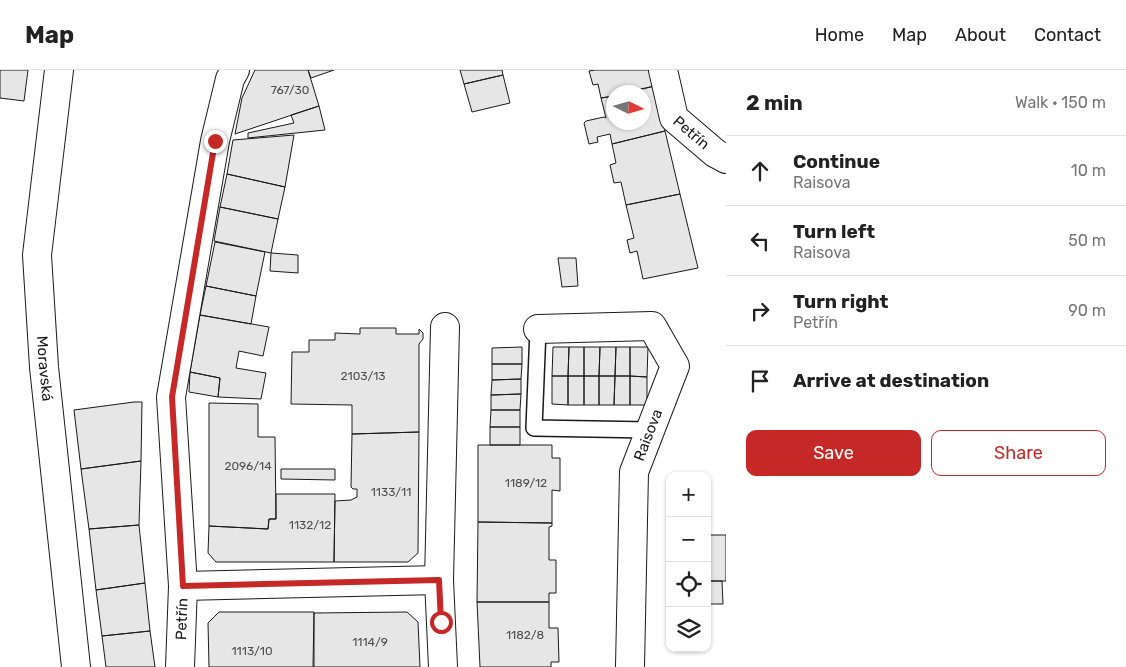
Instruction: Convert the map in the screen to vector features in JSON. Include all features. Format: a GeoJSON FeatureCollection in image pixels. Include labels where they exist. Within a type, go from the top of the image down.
{"type":"FeatureCollection","features":[{"type":"Feature","properties":{"kind":"street","name":"Moravská"},"geometry":{"type":"LineString","coordinates":[[60,70],[37,255],[44,367],[76,667]]}},
{"type":"Feature","properties":{"kind":"street","name":"Petřín"},"geometry":{"type":"LineString","coordinates":[[180,667],[183,586],[172,397],[215,141],[230,79],[235,70]]}},
{"type":"Feature","properties":{"kind":"street","name":"Petřín"},"geometry":{"type":"LineString","coordinates":[[663,70],[674,118],[715,154],[726,159]]}},
{"type":"Feature","properties":{"kind":"street","name":"Raisova"},"geometry":{"type":"LineString","coordinates":[[538,329],[652,326],[675,366],[634,472],[630,667]]}},
{"type":"Feature","properties":{"kind":"street"},"geometry":{"type":"LineString","coordinates":[[443,667],[439,580],[445,327]]}},
{"type":"Feature","properties":{"kind":"street"},"geometry":{"type":"LineString","coordinates":[[183,586],[439,580]]}},
{"type":"Feature","properties":{"kind":"lane"},"geometry":{"type":"LineString","coordinates":[[538,329],[534,428],[650,430]]}},
{"type":"Feature","properties":{"kind":"building"},"geometry":{"type":"Polygon","coordinates":[[[0,70],[28,70],[24,101],[0,98],[0,70]]]}},
{"type":"Feature","properties":{"kind":"building"},"geometry":{"type":"Polygon","coordinates":[[[255,70],[308,70],[319,106],[235,134],[242,98],[255,70]]]}},
{"type":"Feature","properties":{"kind":"building"},"geometry":{"type":"Polygon","coordinates":[[[308,70],[334,70],[311,78],[308,70]]]}},
{"type":"Feature","properties":{"kind":"building"},"geometry":{"type":"Polygon","coordinates":[[[460,70],[502,70],[503,75],[464,84],[460,70]]]}},
{"type":"Feature","properties":{"kind":"building"},"geometry":{"type":"Polygon","coordinates":[[[651,70],[655,86],[606,85],[606,97],[601,98],[598,84],[593,85],[589,71],[651,70]]]}},
{"type":"Feature","properties":{"kind":"building"},"geometry":{"type":"Polygon","coordinates":[[[503,75],[510,103],[472,112],[464,84],[503,75]]]}},
{"type":"Feature","properties":{"kind":"building"},"geometry":{"type":"Polygon","coordinates":[[[655,86],[665,131],[612,144],[610,134],[597,137],[598,142],[589,144],[584,123],[586,121],[604,117],[606,118],[606,130],[651,130],[651,87],[655,86]]]}},
{"type":"Feature","properties":{"kind":"building"},"geometry":{"type":"Polygon","coordinates":[[[606,97],[606,118],[601,98],[606,97]]]}},
{"type":"Feature","properties":{"kind":"building"},"geometry":{"type":"Polygon","coordinates":[[[319,106],[325,130],[248,138],[248,133],[294,123],[291,115],[319,106]]]}},
{"type":"Feature","properties":{"kind":"building"},"geometry":{"type":"Polygon","coordinates":[[[665,131],[680,194],[626,205],[621,182],[614,183],[610,165],[616,163],[612,144],[665,131]]]}},
{"type":"Feature","properties":{"kind":"building"},"geometry":{"type":"Polygon","coordinates":[[[294,135],[285,187],[227,174],[233,140],[294,135]]]}},
{"type":"Feature","properties":{"kind":"building"},"geometry":{"type":"Polygon","coordinates":[[[227,174],[285,187],[278,219],[220,207],[227,174]]]}},
{"type":"Feature","properties":{"kind":"building"},"geometry":{"type":"Polygon","coordinates":[[[680,194],[698,268],[643,279],[637,251],[630,253],[627,240],[634,238],[626,205],[680,194]]]}},
{"type":"Feature","properties":{"kind":"building"},"geometry":{"type":"Polygon","coordinates":[[[220,207],[278,219],[271,253],[214,241],[220,207]]]}},
{"type":"Feature","properties":{"kind":"building"},"geometry":{"type":"Polygon","coordinates":[[[215,242],[265,252],[256,296],[206,286],[215,242]]]}},
{"type":"Feature","properties":{"kind":"building"},"geometry":{"type":"Polygon","coordinates":[[[271,253],[298,255],[298,273],[270,271],[271,253]]]}},
{"type":"Feature","properties":{"kind":"building"},"geometry":{"type":"Polygon","coordinates":[[[558,258],[576,258],[578,286],[562,287],[558,258]]]}},
{"type":"Feature","properties":{"kind":"building"},"geometry":{"type":"Polygon","coordinates":[[[206,286],[256,296],[251,324],[200,315],[206,286]]]}},
{"type":"Feature","properties":{"kind":"building"},"geometry":{"type":"Polygon","coordinates":[[[200,315],[269,327],[263,356],[239,351],[236,368],[266,373],[261,399],[218,397],[220,378],[190,372],[200,315]]]}},
{"type":"Feature","properties":{"kind":"building"},"geometry":{"type":"Polygon","coordinates":[[[360,328],[396,328],[396,334],[419,334],[419,329],[423,333],[423,339],[419,344],[419,432],[352,434],[352,405],[291,404],[292,352],[309,352],[309,340],[335,340],[335,333],[360,334],[360,328]]]}},
{"type":"Feature","properties":{"kind":"building"},"geometry":{"type":"Polygon","coordinates":[[[522,347],[522,364],[492,364],[492,348],[522,347]]]}},
{"type":"Feature","properties":{"kind":"building"},"geometry":{"type":"Polygon","coordinates":[[[553,347],[569,347],[568,376],[552,376],[553,347]]]}},
{"type":"Feature","properties":{"kind":"building"},"geometry":{"type":"Polygon","coordinates":[[[569,347],[584,347],[584,376],[568,376],[569,347]]]}},
{"type":"Feature","properties":{"kind":"building"},"geometry":{"type":"Polygon","coordinates":[[[584,347],[600,347],[599,376],[584,376],[584,347]]]}},
{"type":"Feature","properties":{"kind":"building"},"geometry":{"type":"Polygon","coordinates":[[[600,347],[616,347],[615,376],[599,376],[600,347]]]}},
{"type":"Feature","properties":{"kind":"building"},"geometry":{"type":"Polygon","coordinates":[[[616,347],[630,347],[630,376],[615,376],[616,347]]]}},
{"type":"Feature","properties":{"kind":"building"},"geometry":{"type":"Polygon","coordinates":[[[630,347],[648,347],[647,377],[630,376],[630,347]]]}},
{"type":"Feature","properties":{"kind":"building"},"geometry":{"type":"Polygon","coordinates":[[[492,364],[522,364],[521,379],[492,380],[492,364]]]}},
{"type":"Feature","properties":{"kind":"building"},"geometry":{"type":"Polygon","coordinates":[[[190,372],[220,378],[218,397],[189,392],[190,372]]]}},
{"type":"Feature","properties":{"kind":"building"},"geometry":{"type":"Polygon","coordinates":[[[552,376],[568,376],[568,405],[552,404],[552,376]]]}},
{"type":"Feature","properties":{"kind":"building"},"geometry":{"type":"Polygon","coordinates":[[[568,376],[584,376],[584,405],[568,405],[568,376]]]}},
{"type":"Feature","properties":{"kind":"building"},"geometry":{"type":"Polygon","coordinates":[[[584,376],[599,376],[599,405],[584,405],[584,376]]]}},
{"type":"Feature","properties":{"kind":"building"},"geometry":{"type":"Polygon","coordinates":[[[599,376],[615,376],[614,405],[599,405],[599,376]]]}},
{"type":"Feature","properties":{"kind":"building"},"geometry":{"type":"Polygon","coordinates":[[[615,376],[630,376],[630,405],[614,405],[615,376]]]}},
{"type":"Feature","properties":{"kind":"building"},"geometry":{"type":"Polygon","coordinates":[[[630,376],[647,377],[647,405],[630,405],[630,376]]]}},
{"type":"Feature","properties":{"kind":"building"},"geometry":{"type":"Polygon","coordinates":[[[521,379],[521,394],[491,395],[492,380],[521,379]]]}},
{"type":"Feature","properties":{"kind":"building"},"geometry":{"type":"Polygon","coordinates":[[[521,394],[520,410],[491,410],[491,395],[521,394]]]}},
{"type":"Feature","properties":{"kind":"building"},"geometry":{"type":"Polygon","coordinates":[[[142,402],[141,461],[81,469],[74,410],[142,402]]]}},
{"type":"Feature","properties":{"kind":"building"},"geometry":{"type":"Polygon","coordinates":[[[209,403],[258,404],[258,437],[275,437],[276,519],[269,519],[268,529],[209,526],[209,403]]]}},
{"type":"Feature","properties":{"kind":"building"},"geometry":{"type":"Polygon","coordinates":[[[491,410],[520,410],[520,427],[490,427],[491,410]]]}},
{"type":"Feature","properties":{"kind":"building"},"geometry":{"type":"Polygon","coordinates":[[[490,427],[520,427],[520,445],[490,445],[490,427]]]}},
{"type":"Feature","properties":{"kind":"building"},"geometry":{"type":"Polygon","coordinates":[[[419,432],[418,553],[408,562],[334,562],[335,501],[351,500],[357,497],[357,489],[351,487],[352,434],[419,432]]]}},
{"type":"Feature","properties":{"kind":"building"},"geometry":{"type":"Polygon","coordinates":[[[478,445],[552,445],[552,458],[560,458],[560,491],[552,490],[552,523],[478,522],[478,445]]]}},
{"type":"Feature","properties":{"kind":"building"},"geometry":{"type":"Polygon","coordinates":[[[141,461],[139,525],[89,529],[81,469],[141,461]]]}},
{"type":"Feature","properties":{"kind":"building"},"geometry":{"type":"Polygon","coordinates":[[[281,469],[335,469],[335,480],[281,479],[281,469]]]}},
{"type":"Feature","properties":{"kind":"building"},"geometry":{"type":"Polygon","coordinates":[[[276,494],[335,494],[334,562],[216,562],[208,553],[209,526],[268,529],[269,519],[276,519],[276,494]]]}},
{"type":"Feature","properties":{"kind":"building"},"geometry":{"type":"Polygon","coordinates":[[[478,522],[552,523],[552,526],[549,527],[549,560],[556,560],[556,593],[549,593],[549,602],[477,602],[478,522]]]}},
{"type":"Feature","properties":{"kind":"building"},"geometry":{"type":"Polygon","coordinates":[[[139,525],[145,583],[96,590],[89,529],[139,525]]]}},
{"type":"Feature","properties":{"kind":"building"},"geometry":{"type":"Polygon","coordinates":[[[711,535],[726,535],[726,581],[711,581],[711,535]]]}},
{"type":"Feature","properties":{"kind":"building"},"geometry":{"type":"Polygon","coordinates":[[[711,581],[722,581],[723,604],[711,604],[711,581]]]}},
{"type":"Feature","properties":{"kind":"building"},"geometry":{"type":"Polygon","coordinates":[[[145,583],[150,631],[102,636],[96,590],[145,583]]]}},
{"type":"Feature","properties":{"kind":"building"},"geometry":{"type":"Polygon","coordinates":[[[477,602],[549,602],[549,628],[558,628],[559,662],[551,662],[551,667],[480,667],[477,602]]]}},
{"type":"Feature","properties":{"kind":"building"},"geometry":{"type":"Polygon","coordinates":[[[219,612],[314,612],[313,667],[209,667],[208,623],[219,612]]]}},
{"type":"Feature","properties":{"kind":"building"},"geometry":{"type":"Polygon","coordinates":[[[407,612],[418,622],[420,667],[314,667],[314,613],[407,612]]]}},
{"type":"Feature","properties":{"kind":"building"},"geometry":{"type":"Polygon","coordinates":[[[150,631],[155,667],[106,667],[102,636],[150,631]]]}},
{"type":"Feature","properties":{"kind":"route"},"geometry":{"type":"LineString","coordinates":[[215,141],[172,397],[183,586],[439,580],[441,622]]}}]}
